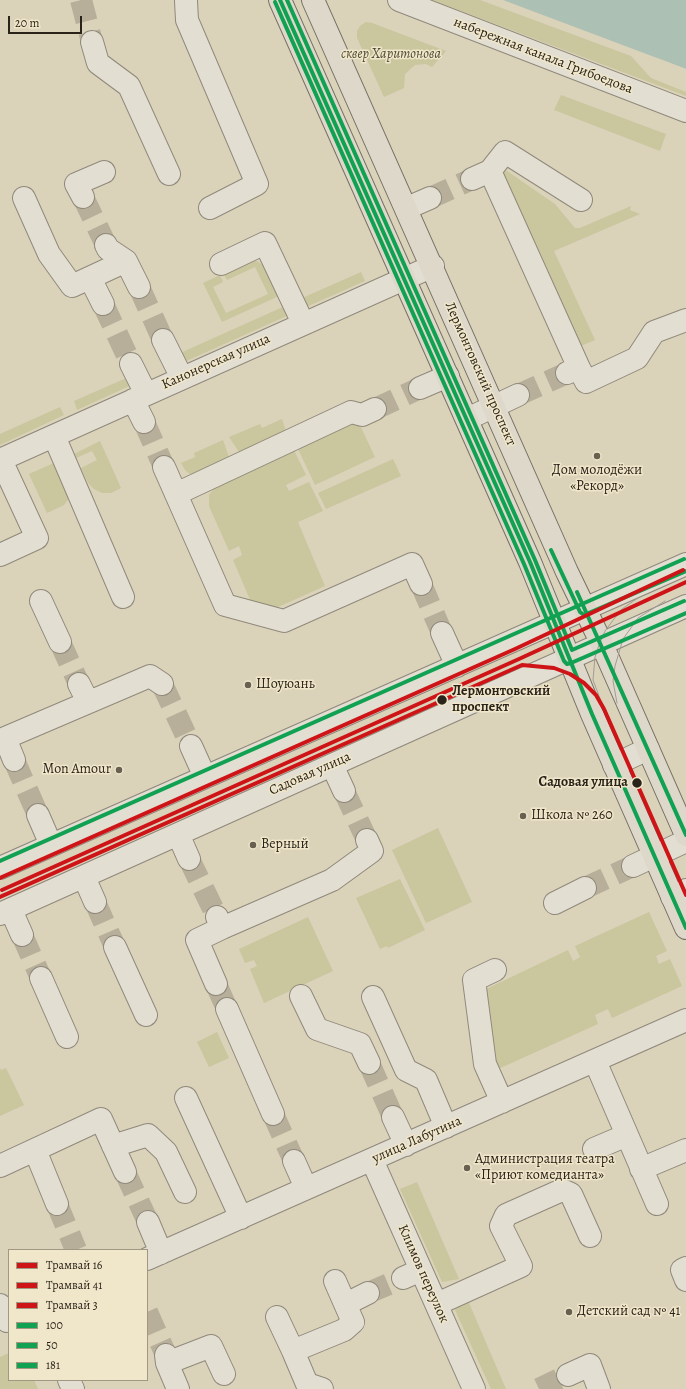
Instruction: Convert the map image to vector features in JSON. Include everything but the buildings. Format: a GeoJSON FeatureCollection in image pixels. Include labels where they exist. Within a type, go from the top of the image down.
{"type":"FeatureCollection","features":[{"type":"Feature","properties":{"kind":"main road"},"geometry":{"type":"LineString","coordinates":[[280,0],[405,278],[530,562],[614,765],[654,856],[679,893],[686,928]]}},
{"type":"Feature","properties":{"kind":"main road","name":"Лермонтовский проспект"},"geometry":{"type":"LineString","coordinates":[[314,0],[584,609],[602,644],[686,835]]}},
{"type":"Feature","properties":{"kind":"street","name":"набережная канала Грибоедова"},"geometry":{"type":"LineString","coordinates":[[399,0],[686,111]]}},
{"type":"Feature","properties":{"kind":"street"},"geometry":{"type":"LineString","coordinates":[[186,1],[187,20],[257,184],[210,208]]}},
{"type":"Feature","properties":{"kind":"street"},"geometry":{"type":"LineString","coordinates":[[92,42],[98,63],[129,86],[169,174]]}},
{"type":"Feature","properties":{"kind":"street"},"geometry":{"type":"LineString","coordinates":[[581,200],[504,152],[481,175],[573,371],[586,382],[637,358],[654,332],[686,320]]}},
{"type":"Feature","properties":{"kind":"street"},"geometry":{"type":"LineString","coordinates":[[83,196],[76,184],[104,172]]}},
{"type":"Feature","properties":{"kind":"street"},"geometry":{"type":"LineString","coordinates":[[24,198],[49,254],[72,286],[126,261]]}},
{"type":"Feature","properties":{"kind":"street"},"geometry":{"type":"LineString","coordinates":[[407,208],[430,198]]}},
{"type":"Feature","properties":{"kind":"street"},"geometry":{"type":"LineString","coordinates":[[221,264],[265,243],[303,323]]}},
{"type":"Feature","properties":{"kind":"street"},"geometry":{"type":"LineString","coordinates":[[106,245],[108,249],[126,261],[139,287]]}},
{"type":"Feature","properties":{"kind":"street","name":"Канонерская улица"},"geometry":{"type":"LineString","coordinates":[[0,460],[433,266]]}},
{"type":"Feature","properties":{"kind":"street"},"geometry":{"type":"LineString","coordinates":[[90,278],[103,304]]}},
{"type":"Feature","properties":{"kind":"street"},"geometry":{"type":"LineString","coordinates":[[163,340],[182,378]]}},
{"type":"Feature","properties":{"kind":"street"},"geometry":{"type":"LineString","coordinates":[[131,364],[144,422]]}},
{"type":"Feature","properties":{"kind":"street"},"geometry":{"type":"LineString","coordinates":[[420,388],[448,376]]}},
{"type":"Feature","properties":{"kind":"street"},"geometry":{"type":"LineString","coordinates":[[467,419],[518,395]]}},
{"type":"Feature","properties":{"kind":"street"},"geometry":{"type":"LineString","coordinates":[[176,494],[351,412],[362,415],[375,409]]}},
{"type":"Feature","properties":{"kind":"street"},"geometry":{"type":"LineString","coordinates":[[54,436],[123,597]]}},
{"type":"Feature","properties":{"kind":"street"},"geometry":{"type":"LineString","coordinates":[[0,460],[37,538],[0,555]]}},
{"type":"Feature","properties":{"kind":"street"},"geometry":{"type":"LineString","coordinates":[[164,467],[225,605],[284,621],[412,564],[421,584]]}},
{"type":"Feature","properties":{"kind":"street"},"geometry":{"type":"LineString","coordinates":[[0,868],[686,564]]}},
{"type":"Feature","properties":{"kind":"street"},"geometry":{"type":"LineString","coordinates":[[42,601],[60,642]]}},
{"type":"Feature","properties":{"kind":"street","name":"Садовая улица"},"geometry":{"type":"LineString","coordinates":[[5,912],[686,606]]}},
{"type":"Feature","properties":{"kind":"street"},"geometry":{"type":"LineString","coordinates":[[442,632],[457,666]]}},
{"type":"Feature","properties":{"kind":"street"},"geometry":{"type":"LineString","coordinates":[[14,760],[5,738],[84,693],[150,676],[162,684]]}},
{"type":"Feature","properties":{"kind":"street"},"geometry":{"type":"LineString","coordinates":[[191,746],[205,777]]}},
{"type":"Feature","properties":{"kind":"street"},"geometry":{"type":"LineString","coordinates":[[614,765],[648,749]]}},
{"type":"Feature","properties":{"kind":"street"},"geometry":{"type":"LineString","coordinates":[[332,765],[344,791]]}},
{"type":"Feature","properties":{"kind":"street"},"geometry":{"type":"LineString","coordinates":[[38,815],[51,845]]}},
{"type":"Feature","properties":{"kind":"street"},"geometry":{"type":"LineString","coordinates":[[178,834],[190,859]]}},
{"type":"Feature","properties":{"kind":"street"},"geometry":{"type":"LineString","coordinates":[[216,984],[196,940],[220,922],[332,880],[372,850],[367,840]]}},
{"type":"Feature","properties":{"kind":"street"},"geometry":{"type":"LineString","coordinates":[[633,866],[686,841]]}},
{"type":"Feature","properties":{"kind":"street"},"geometry":{"type":"LineString","coordinates":[[84,876],[95,902]]}},
{"type":"Feature","properties":{"kind":"street"},"geometry":{"type":"LineString","coordinates":[[555,902],[585,888]]}},
{"type":"Feature","properties":{"kind":"street"},"geometry":{"type":"LineString","coordinates":[[5,912],[22,935]]}},
{"type":"Feature","properties":{"kind":"street"},"geometry":{"type":"LineString","coordinates":[[116,947],[146,1015]]}},
{"type":"Feature","properties":{"kind":"street"},"geometry":{"type":"LineString","coordinates":[[495,970],[474,980],[485,1064],[502,1102]]}},
{"type":"Feature","properties":{"kind":"street"},"geometry":{"type":"LineString","coordinates":[[41,978],[67,1037]]}},
{"type":"Feature","properties":{"kind":"street"},"geometry":{"type":"LineString","coordinates":[[301,996],[316,1029],[360,1044],[369,1063]]}},
{"type":"Feature","properties":{"kind":"street"},"geometry":{"type":"LineString","coordinates":[[373,997],[406,1070],[426,1080],[446,1127]]}},
{"type":"Feature","properties":{"kind":"street"},"geometry":{"type":"LineString","coordinates":[[227,1009],[273,1114]]}},
{"type":"Feature","properties":{"kind":"street","name":"улица Лабутина"},"geometry":{"type":"LineString","coordinates":[[154,1256],[686,1020]]}},
{"type":"Feature","properties":{"kind":"street"},"geometry":{"type":"LineString","coordinates":[[595,1061],[657,1204]]}},
{"type":"Feature","properties":{"kind":"street"},"geometry":{"type":"LineString","coordinates":[[186,1098],[241,1218]]}},
{"type":"Feature","properties":{"kind":"street"},"geometry":{"type":"LineString","coordinates":[[393,1117],[406,1145]]}},
{"type":"Feature","properties":{"kind":"street"},"geometry":{"type":"LineString","coordinates":[[0,1166],[101,1119],[125,1172]]}},
{"type":"Feature","properties":{"kind":"street"},"geometry":{"type":"LineString","coordinates":[[113,1146],[148,1134],[166,1152],[185,1192]]}},
{"type":"Feature","properties":{"kind":"street"},"geometry":{"type":"LineString","coordinates":[[594,1149],[627,1134]]}},
{"type":"Feature","properties":{"kind":"street"},"geometry":{"type":"LineString","coordinates":[[35,1150],[57,1204]]}},
{"type":"Feature","properties":{"kind":"street"},"geometry":{"type":"LineString","coordinates":[[641,1169],[686,1150]]}},
{"type":"Feature","properties":{"kind":"street","name":"Климов переулок"},"geometry":{"type":"LineString","coordinates":[[372,1160],[412,1274],[436,1304],[470,1387]]}},
{"type":"Feature","properties":{"kind":"street"},"geometry":{"type":"LineString","coordinates":[[294,1161],[306,1188]]}},
{"type":"Feature","properties":{"kind":"street"},"geometry":{"type":"LineString","coordinates":[[436,1304],[521,1266],[501,1226],[506,1215],[562,1190],[571,1194],[590,1236]]}},
{"type":"Feature","properties":{"kind":"street"},"geometry":{"type":"LineString","coordinates":[[148,1222],[154,1256]]}},
{"type":"Feature","properties":{"kind":"street"},"geometry":{"type":"LineString","coordinates":[[686,1268],[682,1270],[686,1280]]}},
{"type":"Feature","properties":{"kind":"street"},"geometry":{"type":"LineString","coordinates":[[293,1351],[344,1330],[353,1322],[335,1281]]}},
{"type":"Feature","properties":{"kind":"street"},"geometry":{"type":"LineString","coordinates":[[346,1304],[368,1294]]}},
{"type":"Feature","properties":{"kind":"street"},"geometry":{"type":"LineString","coordinates":[[277,1317],[307,1384],[322,1389]]}},
{"type":"Feature","properties":{"kind":"street"},"geometry":{"type":"LineString","coordinates":[[178,1389],[166,1359],[211,1346],[224,1374]]}},
{"type":"Feature","properties":{"kind":"street"},"geometry":{"type":"LineString","coordinates":[[568,1375],[590,1365],[599,1389]]}},
{"type":"Feature","properties":{"kind":"green space"},"geometry":{"type":"Polygon","coordinates":[[[432,0],[480,0],[631,56],[651,78],[686,92],[686,96],[432,0]]]}},
{"type":"Feature","properties":{"kind":"green space","name":"сквер Харитонова"},"geometry":{"type":"Polygon","coordinates":[[[366,22],[446,51],[432,67],[426,64],[415,65],[405,74],[404,88],[384,97],[357,38],[357,31],[360,26],[366,22]]]}},
{"type":"Feature","properties":{"kind":"green space"},"geometry":{"type":"Polygon","coordinates":[[[561,95],[666,134],[660,151],[554,110],[561,95]]]}},
{"type":"Feature","properties":{"kind":"green space"},"geometry":{"type":"Polygon","coordinates":[[[502,170],[507,171],[555,204],[575,228],[580,228],[631,206],[630,210],[640,214],[554,251],[595,340],[581,346],[539,250],[498,178],[502,170]]]}},
{"type":"Feature","properties":{"kind":"green space"},"geometry":{"type":"Polygon","coordinates":[[[252,261],[257,261],[264,266],[279,296],[222,322],[203,283],[220,275],[223,282],[213,287],[226,313],[268,294],[255,267],[227,280],[223,273],[252,261]]]}},
{"type":"Feature","properties":{"kind":"green space"},"geometry":{"type":"Polygon","coordinates":[[[361,272],[365,281],[304,308],[300,299],[361,272]]]}},
{"type":"Feature","properties":{"kind":"green space"},"geometry":{"type":"Polygon","coordinates":[[[285,306],[289,315],[182,363],[178,354],[285,306]]]}},
{"type":"Feature","properties":{"kind":"green space"},"geometry":{"type":"Polygon","coordinates":[[[131,376],[134,384],[77,410],[74,401],[131,376]]]}},
{"type":"Feature","properties":{"kind":"green space"},"geometry":{"type":"Polygon","coordinates":[[[60,407],[64,415],[0,445],[0,434],[60,407]]]}},
{"type":"Feature","properties":{"kind":"green space"},"geometry":{"type":"Polygon","coordinates":[[[282,419],[286,431],[247,452],[239,452],[229,437],[260,424],[262,428],[282,419]]]}},
{"type":"Feature","properties":{"kind":"green space"},"geometry":{"type":"Polygon","coordinates":[[[358,421],[375,457],[315,485],[298,449],[358,421]]]}},
{"type":"Feature","properties":{"kind":"green space"},"geometry":{"type":"Polygon","coordinates":[[[223,440],[229,457],[223,462],[197,474],[190,474],[185,470],[181,463],[195,457],[194,453],[223,440]]]}},
{"type":"Feature","properties":{"kind":"green space"},"geometry":{"type":"Polygon","coordinates":[[[100,441],[121,488],[111,493],[102,493],[94,489],[88,483],[81,468],[97,460],[92,451],[76,458],[74,454],[100,441]]]}},
{"type":"Feature","properties":{"kind":"green space"},"geometry":{"type":"Polygon","coordinates":[[[294,450],[306,475],[286,485],[289,491],[309,482],[323,511],[298,522],[325,586],[267,612],[251,602],[233,560],[242,555],[239,546],[229,551],[209,506],[209,495],[216,486],[294,450]]]}},
{"type":"Feature","properties":{"kind":"green space"},"geometry":{"type":"Polygon","coordinates":[[[393,459],[401,476],[326,509],[318,493],[393,459]]]}},
{"type":"Feature","properties":{"kind":"green space"},"geometry":{"type":"Polygon","coordinates":[[[56,462],[71,496],[64,505],[47,513],[29,474],[56,462]]]}},
{"type":"Feature","properties":{"kind":"green space"},"geometry":{"type":"Polygon","coordinates":[[[438,828],[472,902],[426,923],[392,850],[438,828]]]}},
{"type":"Feature","properties":{"kind":"green space"},"geometry":{"type":"Polygon","coordinates":[[[400,879],[425,930],[388,948],[387,946],[380,949],[356,898],[400,879]]]}},
{"type":"Feature","properties":{"kind":"green space"},"geometry":{"type":"Polygon","coordinates":[[[649,912],[667,951],[656,956],[659,964],[670,959],[682,986],[612,1018],[608,1009],[595,1015],[598,1024],[496,1070],[484,990],[568,950],[573,961],[580,957],[575,946],[649,912]]]}},
{"type":"Feature","properties":{"kind":"green space"},"geometry":{"type":"Polygon","coordinates":[[[308,917],[333,971],[264,1003],[250,969],[257,966],[254,960],[245,963],[239,949],[308,917]]]}},
{"type":"Feature","properties":{"kind":"green space"},"geometry":{"type":"Polygon","coordinates":[[[217,1032],[229,1058],[209,1067],[197,1042],[217,1032]]]}},
{"type":"Feature","properties":{"kind":"green space"},"geometry":{"type":"Polygon","coordinates":[[[0,1068],[1,1070],[6,1068],[24,1105],[0,1116],[0,1068]]]}},
{"type":"Feature","properties":{"kind":"green space"},"geometry":{"type":"Polygon","coordinates":[[[417,1182],[459,1279],[442,1282],[400,1189],[417,1182]]]}},
{"type":"Feature","properties":{"kind":"green space"},"geometry":{"type":"Polygon","coordinates":[[[466,1296],[506,1389],[491,1389],[455,1310],[466,1296]]]}},
{"type":"Feature","properties":{"kind":"green space"},"geometry":{"type":"Polygon","coordinates":[[[8,1353],[8,1381],[34,1381],[38,1389],[0,1389],[0,1357],[8,1353]]]}},
{"type":"Feature","properties":{"kind":"shaded area"},"geometry":{"type":"Polygon","coordinates":[[[503,0],[686,0],[686,69],[657,58],[503,0]]]}},
{"type":"Feature","properties":{"kind":"pier"},"geometry":{"type":"Polygon","coordinates":[[[657,58],[686,69],[686,71],[657,60],[657,58]]]}},
{"type":"Feature","properties":{"kind":"tunnel"},"geometry":{"type":"LineString","coordinates":[[81,0],[92,42]]}},
{"type":"Feature","properties":{"kind":"tunnel"},"geometry":{"type":"LineString","coordinates":[[430,198],[472,179]]}},
{"type":"Feature","properties":{"kind":"tunnel"},"geometry":{"type":"LineString","coordinates":[[83,197],[106,245]]}},
{"type":"Feature","properties":{"kind":"tunnel"},"geometry":{"type":"LineString","coordinates":[[139,287],[163,340]]}},
{"type":"Feature","properties":{"kind":"tunnel"},"geometry":{"type":"LineString","coordinates":[[103,304],[131,364]]}},
{"type":"Feature","properties":{"kind":"tunnel"},"geometry":{"type":"LineString","coordinates":[[518,395],[567,373]]}},
{"type":"Feature","properties":{"kind":"tunnel"},"geometry":{"type":"LineString","coordinates":[[375,409],[420,388]]}},
{"type":"Feature","properties":{"kind":"tunnel"},"geometry":{"type":"LineString","coordinates":[[144,422],[164,467]]}},
{"type":"Feature","properties":{"kind":"tunnel"},"geometry":{"type":"LineString","coordinates":[[421,584],[442,633]]}},
{"type":"Feature","properties":{"kind":"tunnel"},"geometry":{"type":"LineString","coordinates":[[60,642],[79,684]]}},
{"type":"Feature","properties":{"kind":"tunnel"},"geometry":{"type":"LineString","coordinates":[[162,684],[191,746]]}},
{"type":"Feature","properties":{"kind":"tunnel"},"geometry":{"type":"LineString","coordinates":[[14,760],[38,815]]}},
{"type":"Feature","properties":{"kind":"tunnel"},"geometry":{"type":"LineString","coordinates":[[344,791],[367,840]]}},
{"type":"Feature","properties":{"kind":"tunnel"},"geometry":{"type":"LineString","coordinates":[[189,859],[217,917]]}},
{"type":"Feature","properties":{"kind":"tunnel"},"geometry":{"type":"LineString","coordinates":[[585,888],[633,866]]}},
{"type":"Feature","properties":{"kind":"tunnel"},"geometry":{"type":"LineString","coordinates":[[95,902],[115,947]]}},
{"type":"Feature","properties":{"kind":"tunnel"},"geometry":{"type":"LineString","coordinates":[[22,935],[41,978]]}},
{"type":"Feature","properties":{"kind":"tunnel"},"geometry":{"type":"LineString","coordinates":[[216,984],[227,1009]]}},
{"type":"Feature","properties":{"kind":"tunnel"},"geometry":{"type":"LineString","coordinates":[[369,1063],[393,1117]]}},
{"type":"Feature","properties":{"kind":"tunnel"},"geometry":{"type":"LineString","coordinates":[[273,1114],[294,1161]]}},
{"type":"Feature","properties":{"kind":"tunnel"},"geometry":{"type":"LineString","coordinates":[[125,1172],[148,1222]]}},
{"type":"Feature","properties":{"kind":"tunnel"},"geometry":{"type":"LineString","coordinates":[[57,1204],[76,1249]]}},
{"type":"Feature","properties":{"kind":"tunnel"},"geometry":{"type":"LineString","coordinates":[[368,1293],[403,1278]]}},
{"type":"Feature","properties":{"kind":"tunnel"},"geometry":{"type":"LineString","coordinates":[[148,1314],[166,1355]]}},
{"type":"Feature","properties":{"kind":"tunnel"},"geometry":{"type":"LineString","coordinates":[[539,1389],[568,1375]]}},
{"type":"Feature","properties":{"kind":"tram line","name":"3"},"geometry":{"type":"LineString","coordinates":[[0,878],[515,649],[683,570]]}},
{"type":"Feature","properties":{"kind":"tram line","name":"41"},"geometry":{"type":"LineString","coordinates":[[2,890],[519,659],[686,582]]}},
{"type":"Feature","properties":{"kind":"tram line"},"geometry":{"type":"LineString","coordinates":[[604,709],[593,680],[595,657],[605,631],[622,609],[638,598]]}},
{"type":"Feature","properties":{"kind":"tram line"},"geometry":{"type":"LineString","coordinates":[[617,703],[613,681],[615,666],[623,639],[638,618],[665,601]]}},
{"type":"Feature","properties":{"kind":"tram line","name":"16"},"geometry":{"type":"LineString","coordinates":[[0,897],[522,665],[554,668],[570,674],[584,683],[596,695],[604,709],[686,895]]}},
{"type":"Feature","properties":{"kind":"transit line","name":"100"},"geometry":{"type":"LineString","coordinates":[[280,0],[530,562],[592,714],[686,928]]}},
{"type":"Feature","properties":{"kind":"transit line","name":"181"},"geometry":{"type":"LineString","coordinates":[[287,0],[535,560],[572,650],[684,601]]}},
{"type":"Feature","properties":{"kind":"transit line","name":"50"},"geometry":{"type":"LineString","coordinates":[[275,2],[524,564],[564,661],[567,664],[571,663],[686,613]]}},
{"type":"Feature","properties":{"kind":"transit line","name":"50"},"geometry":{"type":"LineString","coordinates":[[551,550],[580,612],[584,615],[686,571]]}},
{"type":"Feature","properties":{"kind":"transit line","name":"181"},"geometry":{"type":"LineString","coordinates":[[0,861],[684,559]]}},
{"type":"Feature","properties":{"kind":"transit line","name":"100"},"geometry":{"type":"LineString","coordinates":[[577,592],[686,835]]}},
{"type":"Feature","properties":{"kind":"place","name":"Дом молодёжи «Рекорд»"},"geometry":{"type":"Point","coordinates":[597,456]}},
{"type":"Feature","properties":{"kind":"place","name":"Шоуюань"},"geometry":{"type":"Point","coordinates":[248,685]}},
{"type":"Feature","properties":{"kind":"place","name":"Лермонтовский проспект"},"geometry":{"type":"Point","coordinates":[442,700]}},
{"type":"Feature","properties":{"kind":"place","name":"Mon Amour"},"geometry":{"type":"Point","coordinates":[119,770]}},
{"type":"Feature","properties":{"kind":"place","name":"Садовая улица"},"geometry":{"type":"Point","coordinates":[637,783]}},
{"type":"Feature","properties":{"kind":"place","name":"Школа № 260"},"geometry":{"type":"Point","coordinates":[523,816]}},
{"type":"Feature","properties":{"kind":"place","name":"Верный"},"geometry":{"type":"Point","coordinates":[253,845]}},
{"type":"Feature","properties":{"kind":"place","name":"Администрация театра «Приют комедианта»"},"geometry":{"type":"Point","coordinates":[467,1168]}},
{"type":"Feature","properties":{"kind":"place","name":"Детский сад № 41"},"geometry":{"type":"Point","coordinates":[569,1312]}}]}
